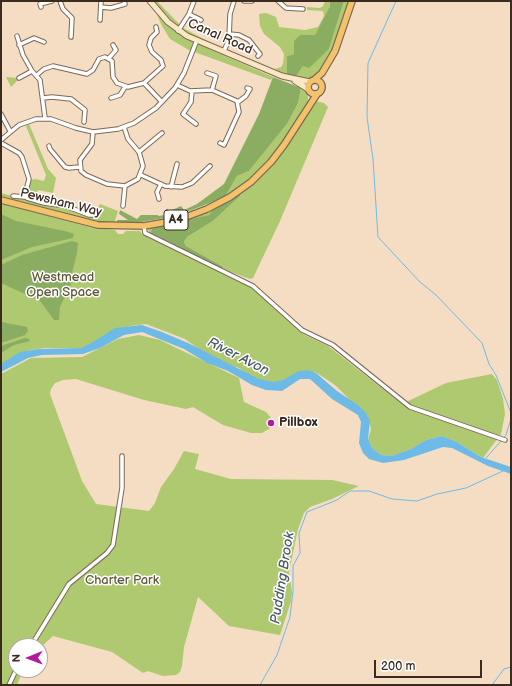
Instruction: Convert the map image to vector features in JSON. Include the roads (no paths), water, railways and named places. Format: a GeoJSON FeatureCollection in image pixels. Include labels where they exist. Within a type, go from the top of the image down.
{"type":"FeatureCollection","features":[{"type":"Feature","properties":{"kind":"main road","name":"A4"},"geometry":{"type":"LineString","coordinates":[[309,91],[312,81],[322,73],[335,51],[352,1]]}},
{"type":"Feature","properties":{"kind":"main road","name":"A4"},"geometry":{"type":"LineString","coordinates":[[317,94],[322,90],[322,73]]}},
{"type":"Feature","properties":{"kind":"main road"},"geometry":{"type":"LineString","coordinates":[[312,81],[321,83]]}},
{"type":"Feature","properties":{"kind":"main road"},"geometry":{"type":"LineString","coordinates":[[309,91],[317,94]]}},
{"type":"Feature","properties":{"kind":"main road","name":"Pewsham Way"},"geometry":{"type":"LineString","coordinates":[[308,106],[309,91]]}},
{"type":"Feature","properties":{"kind":"main road","name":"Pewsham Way"},"geometry":{"type":"LineString","coordinates":[[1,200],[98,225],[144,226],[178,220],[207,209],[230,197],[251,182],[271,162],[284,146],[317,94]]}},
{"type":"Feature","properties":{"kind":"street"},"geometry":{"type":"LineString","coordinates":[[41,7],[40,4],[52,1]]}},
{"type":"Feature","properties":{"kind":"street"},"geometry":{"type":"LineString","coordinates":[[60,1],[63,9],[72,18],[73,24],[70,31],[71,37]]}},
{"type":"Feature","properties":{"kind":"street"},"geometry":{"type":"LineString","coordinates":[[98,18],[101,1]]}},
{"type":"Feature","properties":{"kind":"street"},"geometry":{"type":"LineString","coordinates":[[101,7],[111,8],[125,4],[124,1]]}},
{"type":"Feature","properties":{"kind":"street","name":"Canal Road"},"geometry":{"type":"LineString","coordinates":[[150,1],[162,17],[178,31],[292,79],[309,91]]}},
{"type":"Feature","properties":{"kind":"street"},"geometry":{"type":"LineString","coordinates":[[178,31],[189,14],[194,1]]}},
{"type":"Feature","properties":{"kind":"street"},"geometry":{"type":"LineString","coordinates":[[224,51],[230,34],[230,14],[234,1]]}},
{"type":"Feature","properties":{"kind":"street"},"geometry":{"type":"LineString","coordinates":[[244,1],[252,1]]}},
{"type":"Feature","properties":{"kind":"street"},"geometry":{"type":"LineString","coordinates":[[278,1],[286,8],[301,7]]}},
{"type":"Feature","properties":{"kind":"street"},"geometry":{"type":"LineString","coordinates":[[189,14],[200,18]]}},
{"type":"Feature","properties":{"kind":"street"},"geometry":{"type":"LineString","coordinates":[[110,58],[113,65],[113,78],[117,83],[125,87],[144,84],[163,66],[161,60],[152,52],[149,45],[150,39],[157,33],[156,27]]}},
{"type":"Feature","properties":{"kind":"street"},"geometry":{"type":"LineString","coordinates":[[64,32],[70,31]]}},
{"type":"Feature","properties":{"kind":"street"},"geometry":{"type":"LineString","coordinates":[[230,34],[239,35],[249,40],[261,55]]}},
{"type":"Feature","properties":{"kind":"street"},"geometry":{"type":"LineString","coordinates":[[17,36],[19,45],[32,71],[38,74],[41,82],[45,118]]}},
{"type":"Feature","properties":{"kind":"street"},"geometry":{"type":"LineString","coordinates":[[19,45],[29,40],[42,39]]}},
{"type":"Feature","properties":{"kind":"street"},"geometry":{"type":"LineString","coordinates":[[25,197],[29,179],[22,157],[1,141],[10,131],[26,122],[45,118],[93,132],[124,127],[145,116],[162,102],[177,85],[197,40]]}},
{"type":"Feature","properties":{"kind":"street"},"geometry":{"type":"LineString","coordinates":[[110,58],[116,50],[112,45]]}},
{"type":"Feature","properties":{"kind":"street"},"geometry":{"type":"LineString","coordinates":[[38,74],[50,66],[70,68],[81,74],[87,74],[93,70],[99,59],[103,57],[110,58]]}},
{"type":"Feature","properties":{"kind":"street"},"geometry":{"type":"LineString","coordinates":[[20,76],[32,71]]}},
{"type":"Feature","properties":{"kind":"street"},"geometry":{"type":"LineString","coordinates":[[207,73],[217,77],[212,90]]}},
{"type":"Feature","properties":{"kind":"street","name":"Canal Road"},"geometry":{"type":"LineString","coordinates":[[292,79],[312,81]]}},
{"type":"Feature","properties":{"kind":"street"},"geometry":{"type":"LineString","coordinates":[[144,84],[162,102]]}},
{"type":"Feature","properties":{"kind":"street"},"geometry":{"type":"LineString","coordinates":[[177,85],[192,91],[212,90],[234,98],[238,102],[238,112],[222,145]]}},
{"type":"Feature","properties":{"kind":"street"},"geometry":{"type":"LineString","coordinates":[[112,96],[120,96],[125,87]]}},
{"type":"Feature","properties":{"kind":"street"},"geometry":{"type":"LineString","coordinates":[[238,102],[245,98],[249,89]]}},
{"type":"Feature","properties":{"kind":"street"},"geometry":{"type":"LineString","coordinates":[[192,91],[191,102],[181,113],[196,124]]}},
{"type":"Feature","properties":{"kind":"street"},"geometry":{"type":"LineString","coordinates":[[43,98],[52,97],[71,99],[84,108],[87,117],[84,122]]}},
{"type":"Feature","properties":{"kind":"street"},"geometry":{"type":"LineString","coordinates":[[1,114],[10,131]]}},
{"type":"Feature","properties":{"kind":"street"},"geometry":{"type":"LineString","coordinates":[[93,132],[93,141],[80,160],[79,167],[83,173],[92,178],[111,185],[125,186],[135,182],[141,175],[143,166],[139,152],[128,139],[124,127]]}},
{"type":"Feature","properties":{"kind":"street"},"geometry":{"type":"LineString","coordinates":[[139,152],[162,133]]}},
{"type":"Feature","properties":{"kind":"street"},"geometry":{"type":"LineString","coordinates":[[49,147],[65,167],[79,167]]}},
{"type":"Feature","properties":{"kind":"street"},"geometry":{"type":"LineString","coordinates":[[171,187],[175,165]]}},
{"type":"Feature","properties":{"kind":"street"},"geometry":{"type":"LineString","coordinates":[[141,175],[171,187],[188,185],[210,166]]}},
{"type":"Feature","properties":{"kind":"street"},"geometry":{"type":"LineString","coordinates":[[159,199],[157,192],[161,184]]}},
{"type":"Feature","properties":{"kind":"street"},"geometry":{"type":"LineString","coordinates":[[124,206],[125,186]]}},
{"type":"Feature","properties":{"kind":"street"},"geometry":{"type":"LineString","coordinates":[[13,196],[25,197],[44,203],[66,206],[89,216],[95,215],[96,210]]}},
{"type":"Feature","properties":{"kind":"street"},"geometry":{"type":"LineString","coordinates":[[144,226],[145,233],[253,286],[302,330],[333,345],[410,407],[505,440]]}},
{"type":"Feature","properties":{"kind":"street"},"geometry":{"type":"LineString","coordinates":[[36,638],[69,584],[112,548],[122,488],[122,456]]}},
{"type":"Feature","properties":{"kind":"water"},"geometry":{"type":"Polygon","coordinates":[[[142,325],[188,343],[259,379],[274,382],[283,380],[299,371],[308,370],[316,373],[337,391],[358,405],[366,413],[370,421],[368,439],[372,448],[381,455],[391,456],[411,449],[426,440],[442,436],[457,442],[481,457],[511,467],[511,474],[488,466],[452,448],[443,447],[404,460],[383,463],[369,459],[363,453],[359,443],[361,422],[358,415],[332,399],[310,379],[300,379],[282,391],[266,390],[252,385],[228,371],[207,363],[184,349],[142,332],[124,335],[100,348],[83,354],[42,355],[28,358],[1,372],[1,364],[20,352],[38,349],[81,348],[115,328],[142,325]]]}},
{"type":"Feature","properties":{"kind":"waterway"},"geometry":{"type":"LineString","coordinates":[[396,1],[368,63],[367,117],[373,159],[378,237],[420,282],[436,295],[482,343],[489,364],[496,375],[511,413]]}},
{"type":"Feature","properties":{"kind":"waterway"},"geometry":{"type":"LineString","coordinates":[[503,438],[506,435],[511,419]]}},
{"type":"Feature","properties":{"kind":"waterway"},"geometry":{"type":"LineString","coordinates":[[486,458],[501,441]]}},
{"type":"Feature","properties":{"kind":"waterway","name":"Pudding Brook"},"geometry":{"type":"LineString","coordinates":[[260,685],[277,655],[290,617],[293,591],[293,566],[300,553],[299,533],[307,512],[337,500],[350,491],[369,491],[392,499],[417,501],[437,494],[466,488],[503,471]]}},
{"type":"Feature","properties":{"kind":"waterway"},"geometry":{"type":"LineString","coordinates":[[492,685],[504,669],[511,667]]}},
{"type":"Feature","properties":{"kind":"place","name":"Pillbox"},"geometry":{"type":"Point","coordinates":[271,423]}},
{"type":"Feature","properties":{"kind":"park label","name":"Westmead Open Space"},"geometry":{"type":"Point","coordinates":[63,286]}},
{"type":"Feature","properties":{"kind":"park label","name":"Charter Park"},"geometry":{"type":"Point","coordinates":[122,581]}},
{"type":"Feature","properties":{"kind":"water label","name":"River Avon"},"geometry":{"type":"Point","coordinates":[238,357]}}]}
